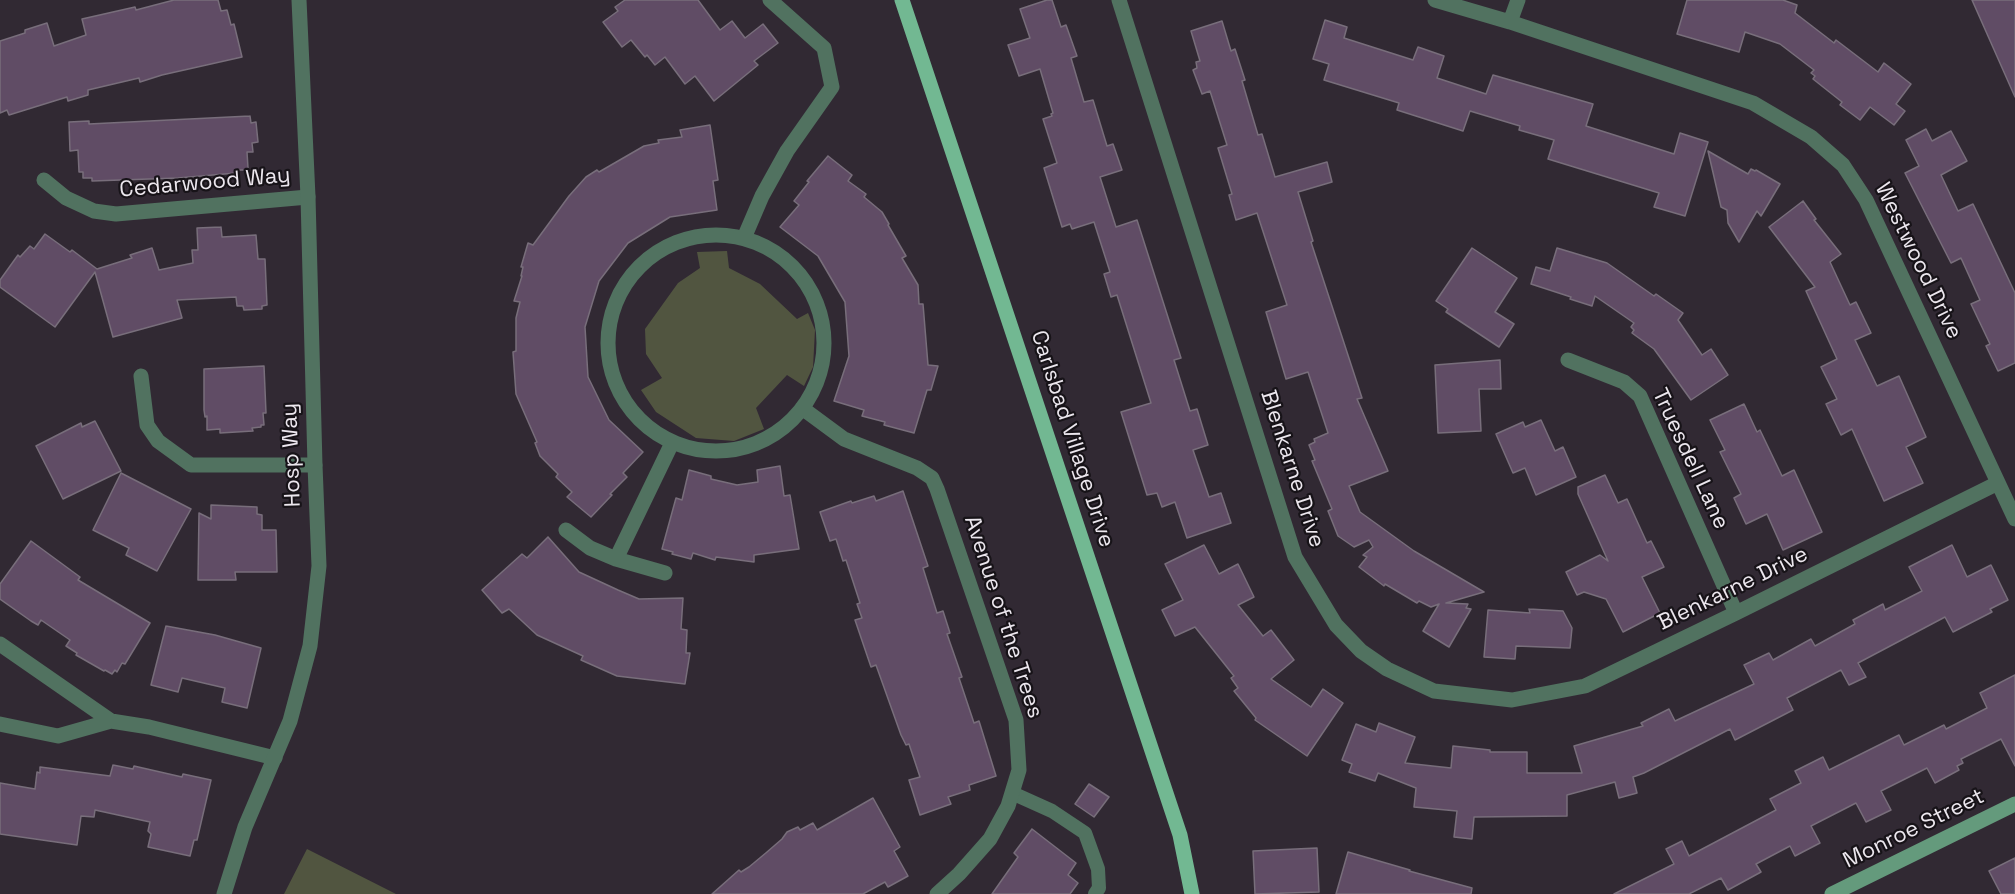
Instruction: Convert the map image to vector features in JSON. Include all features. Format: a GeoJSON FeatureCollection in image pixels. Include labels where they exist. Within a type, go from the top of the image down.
{"type":"FeatureCollection","features":[{"type":"Feature","properties":{"kind":"main road","name":"Carlsbad Village Drive"},"geometry":{"type":"LineString","coordinates":[[902,0],[1180,835],[1192,894]]}},
{"type":"Feature","properties":{"kind":"main road","name":"Monroe Street"},"geometry":{"type":"LineString","coordinates":[[1832,894],[2015,804]]}},
{"type":"Feature","properties":{"kind":"street","name":"Hosp Way"},"geometry":{"type":"LineString","coordinates":[[224,894],[244,827],[290,721],[310,646],[319,566],[308,197],[299,0]]}},
{"type":"Feature","properties":{"kind":"street"},"geometry":{"type":"LineString","coordinates":[[744,238],[762,196],[787,151],[832,87],[824,48],[770,0]]}},
{"type":"Feature","properties":{"kind":"street","name":"Blenkarne Drive"},"geometry":{"type":"LineString","coordinates":[[1119,0],[1295,557],[1336,625],[1361,651],[1387,669],[1434,691],[1512,700],[1585,686],[1998,483]]}},
{"type":"Feature","properties":{"kind":"street","name":"Westwood Drive"},"geometry":{"type":"LineString","coordinates":[[1435,0],[1510,22],[1754,103],[1811,137],[1843,165],[1866,200],[2015,519]]}},
{"type":"Feature","properties":{"kind":"street"},"geometry":{"type":"LineString","coordinates":[[1510,22],[1518,0]]}},
{"type":"Feature","properties":{"kind":"street","name":"Cedarwood Way"},"geometry":{"type":"LineString","coordinates":[[44,180],[66,198],[94,211],[116,214],[308,197]]}},
{"type":"Feature","properties":{"kind":"street"},"geometry":{"type":"LineString","coordinates":[[717,235],[744,238],[782,256],[808,285],[819,308],[824,332],[823,360],[817,383],[802,408],[786,426],[762,442],[740,449],[714,452],[689,449],[672,443],[655,433],[635,416],[623,400],[615,382],[608,344],[610,322],[616,303],[622,290],[639,267],[662,249],[691,238],[717,235]]}},
{"type":"Feature","properties":{"kind":"street","name":"Truesdell Lane"},"geometry":{"type":"LineString","coordinates":[[1568,360],[1624,382],[1640,396],[1736,613]]}},
{"type":"Feature","properties":{"kind":"street"},"geometry":{"type":"LineString","coordinates":[[141,376],[147,424],[158,441],[191,465],[315,465]]}},
{"type":"Feature","properties":{"kind":"street","name":"Avenue of the Trees"},"geometry":{"type":"LineString","coordinates":[[802,408],[843,439],[917,468],[932,478],[1016,720],[1019,770],[1008,806],[990,839],[960,874],[937,894]]}},
{"type":"Feature","properties":{"kind":"street"},"geometry":{"type":"LineString","coordinates":[[616,559],[672,443]]}},
{"type":"Feature","properties":{"kind":"street"},"geometry":{"type":"LineString","coordinates":[[566,530],[590,548],[616,559],[666,573]]}},
{"type":"Feature","properties":{"kind":"street"},"geometry":{"type":"LineString","coordinates":[[0,644],[111,722]]}},
{"type":"Feature","properties":{"kind":"street"},"geometry":{"type":"LineString","coordinates":[[0,724],[58,736],[111,722],[149,727],[275,758]]}},
{"type":"Feature","properties":{"kind":"lane"},"geometry":{"type":"LineString","coordinates":[[1012,793],[1052,811],[1085,833],[1098,869],[1099,888],[1095,894]]}},
{"type":"Feature","properties":{"kind":"green space"},"geometry":{"type":"Polygon","coordinates":[[[727,251],[729,268],[760,284],[797,319],[808,313],[815,330],[813,367],[804,386],[787,375],[756,408],[764,429],[734,441],[696,438],[656,412],[641,390],[662,378],[646,354],[645,329],[678,283],[700,268],[697,252],[727,251]]]}},
{"type":"Feature","properties":{"kind":"green space"},"geometry":{"type":"Polygon","coordinates":[[[307,849],[396,894],[284,894],[307,849]]]}},
{"type":"Feature","properties":{"kind":"building"},"geometry":{"type":"Polygon","coordinates":[[[174,0],[218,0],[221,11],[227,10],[231,25],[234,24],[242,57],[140,82],[139,78],[88,90],[88,95],[68,101],[67,97],[9,115],[7,110],[0,113],[0,41],[47,23],[54,46],[86,35],[82,19],[135,7],[136,10],[174,0]]]}},
{"type":"Feature","properties":{"kind":"building"},"geometry":{"type":"Polygon","coordinates":[[[625,0],[698,0],[720,30],[732,21],[745,38],[763,24],[778,43],[754,61],[758,65],[714,101],[695,76],[685,84],[665,57],[655,65],[631,40],[622,47],[603,22],[618,11],[615,7],[625,0]]]}},
{"type":"Feature","properties":{"kind":"building"},"geometry":{"type":"Polygon","coordinates":[[[1052,0],[1061,27],[1066,25],[1077,56],[1071,58],[1084,102],[1093,100],[1107,146],[1113,144],[1122,170],[1100,177],[1116,227],[1137,220],[1181,358],[1174,360],[1190,411],[1197,409],[1208,445],[1193,450],[1209,497],[1221,493],[1231,523],[1187,538],[1175,502],[1162,507],[1157,493],[1147,495],[1121,412],[1151,403],[1117,295],[1111,297],[1104,274],[1110,272],[1094,222],[1072,229],[1070,224],[1062,227],[1044,168],[1057,163],[1043,119],[1052,116],[1053,113],[1040,69],[1019,76],[1008,45],[1030,38],[1020,9],[1052,0]]]}},
{"type":"Feature","properties":{"kind":"building"},"geometry":{"type":"Polygon","coordinates":[[[1687,0],[1783,0],[1797,5],[1795,13],[1834,43],[1836,40],[1878,72],[1884,63],[1911,84],[1896,104],[1905,111],[1894,125],[1870,107],[1860,120],[1840,105],[1842,102],[1813,79],[1815,76],[1811,73],[1814,70],[1780,44],[1745,32],[1739,52],[1677,34],[1687,0]]]}},
{"type":"Feature","properties":{"kind":"building"},"geometry":{"type":"Polygon","coordinates":[[[1972,0],[2015,0],[2015,97],[1972,0]]]}},
{"type":"Feature","properties":{"kind":"building"},"geometry":{"type":"Polygon","coordinates":[[[1325,20],[1347,27],[1344,38],[1413,60],[1418,47],[1444,56],[1437,78],[1486,94],[1493,75],[1593,104],[1586,126],[1674,154],[1680,133],[1708,142],[1685,216],[1654,207],[1659,193],[1548,159],[1554,140],[1519,130],[1520,126],[1470,111],[1463,131],[1397,110],[1399,103],[1324,80],[1329,64],[1313,59],[1325,20]]]}},
{"type":"Feature","properties":{"kind":"building"},"geometry":{"type":"Polygon","coordinates":[[[1222,21],[1231,51],[1235,49],[1258,135],[1262,134],[1275,177],[1327,162],[1332,182],[1298,192],[1313,241],[1311,242],[1362,398],[1357,399],[1388,471],[1349,486],[1360,512],[1414,551],[1484,592],[1446,603],[1468,604],[1466,608],[1471,609],[1449,647],[1423,631],[1439,604],[1431,607],[1419,601],[1417,603],[1385,584],[1384,586],[1359,567],[1367,557],[1363,555],[1373,547],[1369,540],[1354,547],[1338,536],[1328,511],[1332,509],[1312,461],[1315,460],[1309,445],[1315,442],[1314,439],[1328,433],[1308,372],[1286,379],[1266,312],[1287,305],[1257,213],[1236,220],[1229,195],[1232,194],[1218,148],[1227,145],[1210,91],[1202,94],[1193,70],[1197,68],[1196,62],[1200,61],[1191,31],[1222,21]]]}},
{"type":"Feature","properties":{"kind":"building"},"geometry":{"type":"Polygon","coordinates":[[[250,116],[251,123],[256,122],[258,142],[252,143],[253,152],[247,152],[248,168],[236,170],[236,173],[92,181],[92,178],[83,178],[83,172],[79,172],[78,150],[70,151],[69,122],[89,121],[89,124],[250,116]]]}},
{"type":"Feature","properties":{"kind":"building"},"geometry":{"type":"Polygon","coordinates":[[[710,125],[718,180],[713,181],[717,210],[670,217],[628,243],[599,281],[585,327],[588,377],[609,420],[643,452],[623,473],[627,477],[591,517],[567,497],[572,492],[556,477],[558,474],[540,456],[535,443],[537,442],[516,394],[513,352],[516,351],[516,318],[520,302],[514,301],[522,276],[523,267],[521,267],[528,243],[533,245],[586,177],[644,146],[659,143],[658,140],[682,137],[680,130],[710,125]]]}},
{"type":"Feature","properties":{"kind":"building"},"geometry":{"type":"Polygon","coordinates":[[[1926,129],[1932,141],[1951,131],[1967,161],[1941,175],[1958,211],[1973,204],[2015,293],[2015,363],[1998,371],[1986,346],[1990,344],[1971,304],[1980,300],[1961,258],[1951,263],[1905,173],[1919,166],[1906,140],[1926,129]]]}},
{"type":"Feature","properties":{"kind":"building"},"geometry":{"type":"Polygon","coordinates":[[[1708,151],[1748,174],[1751,169],[1756,170],[1780,184],[1761,216],[1757,211],[1739,242],[1728,223],[1727,210],[1721,207],[1708,151]]]}},
{"type":"Feature","properties":{"kind":"building"},"geometry":{"type":"Polygon","coordinates":[[[828,156],[852,175],[848,181],[866,194],[864,197],[882,212],[906,256],[902,258],[918,285],[919,304],[923,304],[928,365],[938,366],[931,390],[927,390],[914,433],[884,425],[885,422],[862,416],[864,410],[834,401],[849,356],[845,302],[818,256],[780,227],[799,205],[794,201],[828,156]]]}},
{"type":"Feature","properties":{"kind":"building"},"geometry":{"type":"Polygon","coordinates":[[[1803,201],[1816,219],[1814,220],[1841,254],[1830,262],[1850,305],[1856,302],[1871,333],[1855,340],[1877,386],[1899,376],[1926,437],[1906,447],[1923,483],[1884,501],[1852,429],[1841,435],[1826,404],[1837,399],[1821,367],[1837,359],[1806,291],[1815,287],[1769,227],[1803,201]]]}},
{"type":"Feature","properties":{"kind":"building"},"geometry":{"type":"Polygon","coordinates":[[[221,227],[222,237],[256,235],[258,259],[265,259],[267,305],[262,306],[262,309],[244,310],[243,306],[237,306],[236,297],[177,300],[182,318],[113,337],[95,272],[55,327],[0,287],[0,280],[18,255],[20,257],[30,246],[34,249],[45,234],[70,252],[72,250],[97,269],[132,258],[130,255],[152,248],[159,270],[193,263],[192,250],[198,250],[197,228],[221,227]]]}},
{"type":"Feature","properties":{"kind":"building"},"geometry":{"type":"Polygon","coordinates":[[[1472,248],[1517,278],[1495,312],[1514,324],[1499,347],[1446,312],[1448,309],[1436,301],[1472,248]]]}},
{"type":"Feature","properties":{"kind":"building"},"geometry":{"type":"Polygon","coordinates":[[[1557,248],[1607,263],[1683,313],[1678,320],[1702,355],[1711,349],[1728,375],[1691,400],[1654,349],[1632,333],[1634,330],[1631,327],[1634,323],[1595,296],[1592,306],[1531,284],[1536,267],[1550,271],[1557,248]]]}},
{"type":"Feature","properties":{"kind":"building"},"geometry":{"type":"Polygon","coordinates":[[[1500,360],[1501,389],[1479,389],[1481,431],[1438,433],[1435,365],[1500,360]]]}},
{"type":"Feature","properties":{"kind":"building"},"geometry":{"type":"Polygon","coordinates":[[[264,366],[266,413],[263,413],[264,425],[252,428],[253,431],[220,433],[220,429],[207,430],[207,416],[205,417],[204,410],[204,369],[264,366]]]}},
{"type":"Feature","properties":{"kind":"building"},"geometry":{"type":"Polygon","coordinates":[[[1744,404],[1757,432],[1760,430],[1782,476],[1794,470],[1822,532],[1783,550],[1767,514],[1746,524],[1734,498],[1741,494],[1720,452],[1725,450],[1710,420],[1744,404]]]}},
{"type":"Feature","properties":{"kind":"building"},"geometry":{"type":"Polygon","coordinates":[[[1541,420],[1555,451],[1563,447],[1576,477],[1536,495],[1525,468],[1513,473],[1496,434],[1523,422],[1525,427],[1541,420]]]}},
{"type":"Feature","properties":{"kind":"building"},"geometry":{"type":"Polygon","coordinates":[[[95,421],[121,471],[63,499],[36,446],[81,423],[82,427],[95,421]]]}},
{"type":"Feature","properties":{"kind":"building"},"geometry":{"type":"Polygon","coordinates":[[[780,466],[784,496],[790,495],[799,549],[754,555],[754,562],[716,557],[715,560],[693,553],[691,559],[662,549],[676,498],[682,500],[689,470],[711,476],[711,479],[737,485],[758,482],[757,470],[780,466]]]}},
{"type":"Feature","properties":{"kind":"building"},"geometry":{"type":"Polygon","coordinates":[[[121,473],[191,509],[157,571],[126,555],[129,548],[93,530],[121,473]]]}},
{"type":"Feature","properties":{"kind":"building"},"geometry":{"type":"Polygon","coordinates":[[[1605,475],[1618,503],[1627,499],[1647,543],[1651,541],[1664,567],[1642,577],[1660,613],[1623,632],[1606,599],[1584,592],[1577,595],[1566,572],[1600,555],[1608,561],[1578,494],[1578,487],[1605,475]]]}},
{"type":"Feature","properties":{"kind":"building"},"geometry":{"type":"Polygon","coordinates":[[[903,491],[928,566],[923,568],[937,613],[943,611],[950,633],[947,634],[962,677],[959,678],[974,723],[979,721],[996,776],[969,785],[970,790],[948,797],[951,804],[920,815],[909,780],[920,777],[909,744],[906,745],[901,735],[876,665],[871,667],[855,620],[862,618],[857,604],[860,603],[846,560],[843,561],[836,539],[830,541],[820,512],[874,496],[876,501],[903,491]]]}},
{"type":"Feature","properties":{"kind":"building"},"geometry":{"type":"Polygon","coordinates":[[[211,505],[257,507],[257,514],[262,515],[262,530],[276,530],[277,572],[235,572],[236,580],[198,580],[199,513],[211,519],[211,505]]]}},
{"type":"Feature","properties":{"kind":"building"},"geometry":{"type":"Polygon","coordinates":[[[548,537],[579,572],[618,590],[639,599],[683,598],[681,629],[687,630],[686,653],[690,653],[685,684],[617,676],[581,660],[583,656],[537,635],[509,609],[502,613],[482,590],[522,554],[527,558],[548,537]]]}},
{"type":"Feature","properties":{"kind":"building"},"geometry":{"type":"Polygon","coordinates":[[[31,541],[80,577],[78,580],[150,623],[125,664],[122,663],[117,672],[115,670],[112,674],[104,671],[76,655],[77,653],[66,646],[70,640],[41,620],[38,625],[31,621],[0,599],[0,584],[31,541]]]}},
{"type":"Feature","properties":{"kind":"building"},"geometry":{"type":"Polygon","coordinates":[[[1204,545],[1219,574],[1238,564],[1254,597],[1238,605],[1263,636],[1271,630],[1294,660],[1271,679],[1311,707],[1323,689],[1343,703],[1307,756],[1255,720],[1256,718],[1234,691],[1238,688],[1231,678],[1234,676],[1195,627],[1175,636],[1162,610],[1183,600],[1165,564],[1204,545]]]}},
{"type":"Feature","properties":{"kind":"building"},"geometry":{"type":"Polygon","coordinates":[[[1952,545],[1967,577],[1991,565],[2008,600],[1990,609],[1992,612],[1953,632],[1945,617],[1858,663],[1866,677],[1849,685],[1841,670],[1787,698],[1793,710],[1735,740],[1730,729],[1633,777],[1637,793],[1619,798],[1615,782],[1567,795],[1567,816],[1474,817],[1472,839],[1454,837],[1457,811],[1414,807],[1416,788],[1378,773],[1375,781],[1349,772],[1352,764],[1342,760],[1356,724],[1376,732],[1379,723],[1415,737],[1405,763],[1451,768],[1453,746],[1490,750],[1490,752],[1527,752],[1527,773],[1582,773],[1574,746],[1643,726],[1641,723],[1669,709],[1675,721],[1754,684],[1744,665],[1769,653],[1773,660],[1811,639],[1815,646],[1855,624],[1853,620],[1883,604],[1885,610],[1922,591],[1909,567],[1952,545]]]}},
{"type":"Feature","properties":{"kind":"building"},"geometry":{"type":"Polygon","coordinates":[[[1529,609],[1563,611],[1572,628],[1570,648],[1516,646],[1515,659],[1484,657],[1488,610],[1530,613],[1529,609]]]}},
{"type":"Feature","properties":{"kind":"building"},"geometry":{"type":"Polygon","coordinates":[[[166,626],[215,635],[261,648],[247,708],[222,702],[225,688],[182,678],[178,692],[151,685],[166,626]]]}},
{"type":"Feature","properties":{"kind":"building"},"geometry":{"type":"Polygon","coordinates":[[[2015,675],[2015,766],[2001,739],[1961,759],[1963,763],[1957,766],[1959,770],[1935,783],[1927,768],[1881,791],[1891,810],[1866,822],[1856,803],[1811,826],[1820,843],[1795,856],[1790,846],[1756,864],[1761,872],[1728,890],[1721,878],[1689,894],[1614,894],[1674,864],[1666,849],[1682,841],[1689,856],[1776,810],[1770,799],[1801,783],[1795,771],[1823,757],[1829,770],[1899,735],[1904,745],[1944,725],[1946,729],[1987,708],[1980,693],[2015,675]]]}},
{"type":"Feature","properties":{"kind":"building"},"geometry":{"type":"Polygon","coordinates":[[[113,765],[133,769],[134,766],[182,777],[183,774],[211,780],[197,840],[194,840],[190,856],[148,847],[151,834],[148,831],[150,822],[95,810],[94,817],[81,816],[77,845],[0,834],[0,783],[35,789],[37,772],[40,773],[40,767],[110,776],[113,765]]]}},
{"type":"Feature","properties":{"kind":"building"},"geometry":{"type":"Polygon","coordinates":[[[1089,784],[1109,797],[1094,817],[1075,804],[1089,784]]]}},
{"type":"Feature","properties":{"kind":"building"},"geometry":{"type":"Polygon","coordinates":[[[873,798],[900,847],[894,851],[908,876],[888,887],[885,882],[863,894],[712,894],[739,870],[741,872],[749,867],[787,832],[798,827],[800,830],[813,823],[817,830],[873,798]]]}},
{"type":"Feature","properties":{"kind":"building"},"geometry":{"type":"Polygon","coordinates":[[[1032,829],[1076,863],[1068,875],[1078,883],[1070,894],[992,894],[1018,857],[1014,853],[1032,829]]]}},
{"type":"Feature","properties":{"kind":"building"},"geometry":{"type":"Polygon","coordinates":[[[1317,848],[1319,892],[1255,894],[1253,851],[1317,848]]]}},
{"type":"Feature","properties":{"kind":"building"},"geometry":{"type":"Polygon","coordinates":[[[1348,852],[1472,888],[1471,894],[1336,894],[1348,852]]]}},
{"type":"Feature","properties":{"kind":"building"},"geometry":{"type":"Polygon","coordinates":[[[2015,858],[2015,894],[2001,894],[1989,871],[2015,858]]]}}]}
